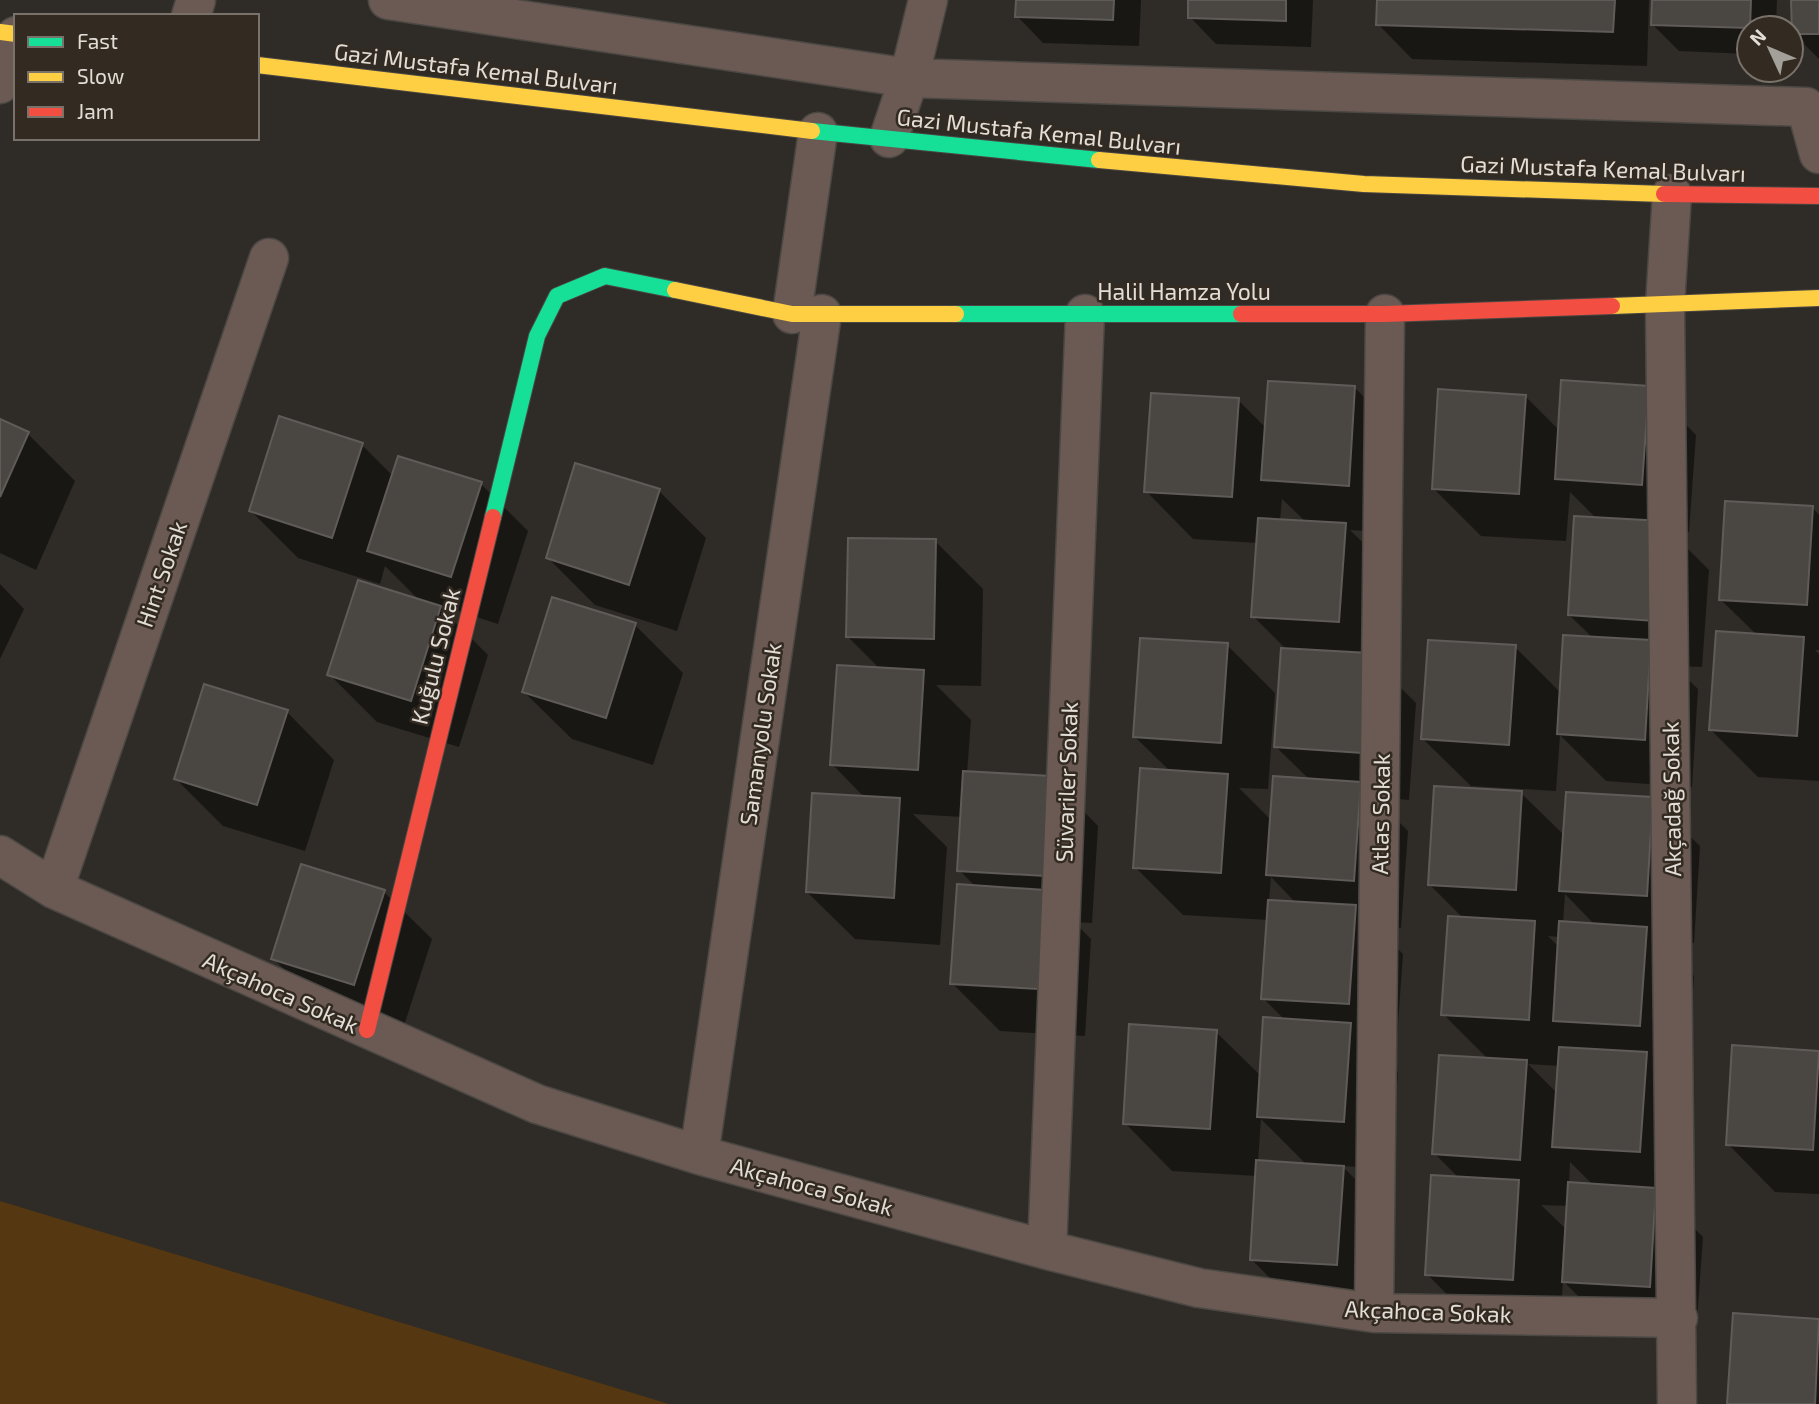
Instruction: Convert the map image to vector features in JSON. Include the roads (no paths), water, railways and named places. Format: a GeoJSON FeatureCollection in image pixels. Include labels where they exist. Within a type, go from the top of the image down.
{"type":"FeatureCollection","features":[{"type":"Feature","properties":{"kind":"street"},"geometry":{"type":"LineString","coordinates":[[388,0],[909,78],[1813,107],[1819,154]]}},
{"type":"Feature","properties":{"kind":"street"},"geometry":{"type":"LineString","coordinates":[[889,138],[909,78],[928,0]]}},
{"type":"Feature","properties":{"kind":"street"},"geometry":{"type":"LineString","coordinates":[[0,84],[14,41]]}},
{"type":"Feature","properties":{"kind":"street","name":"Gazi Mustafa Kemal Bulvarı"},"geometry":{"type":"LineString","coordinates":[[259,65],[818,132],[1364,184],[1819,196]]}},
{"type":"Feature","properties":{"kind":"street","name":"Samanyolu Sokak"},"geometry":{"type":"LineString","coordinates":[[699,1155],[807,314],[818,132]]}},
{"type":"Feature","properties":{"kind":"street","name":"Akçadağ Sokak"},"geometry":{"type":"LineString","coordinates":[[1672,194],[1665,304],[1677,1404]]}},
{"type":"Feature","properties":{"kind":"street","name":"Hint Sokak"},"geometry":{"type":"LineString","coordinates":[[54,889],[269,258]]}},
{"type":"Feature","properties":{"kind":"street","name":"Halil Hamza Yolu"},"geometry":{"type":"LineString","coordinates":[[557,296],[605,276],[807,314],[1385,314],[1819,298]]}},
{"type":"Feature","properties":{"kind":"street","name":"Kuğulu Sokak"},"geometry":{"type":"LineString","coordinates":[[367,1030],[537,336],[557,296]]}},
{"type":"Feature","properties":{"kind":"street","name":"Süvariler Sokak"},"geometry":{"type":"LineString","coordinates":[[1046,1250],[1085,314]]}},
{"type":"Feature","properties":{"kind":"street","name":"Atlas Sokak"},"geometry":{"type":"LineString","coordinates":[[1374,1313],[1385,314]]}},
{"type":"Feature","properties":{"kind":"street","name":"Akçahoca Sokak"},"geometry":{"type":"LineString","coordinates":[[0,855],[54,889],[537,1104],[699,1155],[1046,1250],[1199,1288],[1374,1313],[1678,1318]]}}]}
